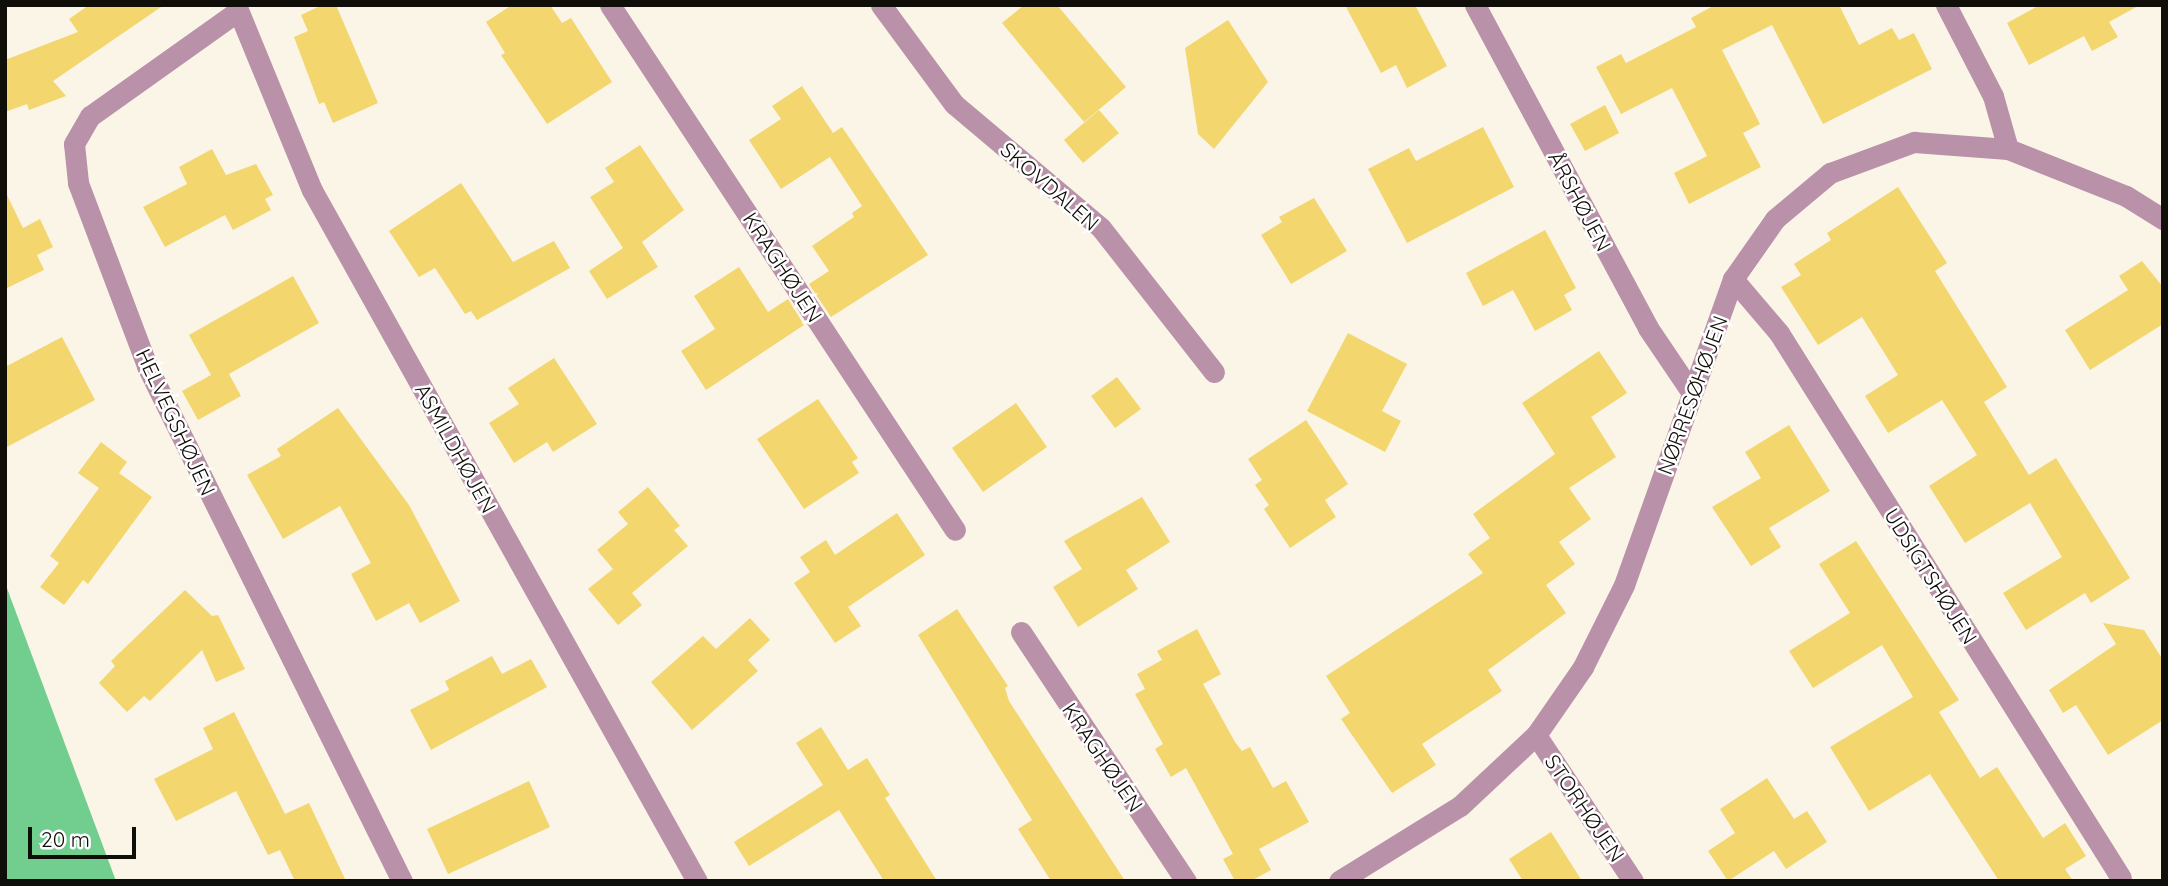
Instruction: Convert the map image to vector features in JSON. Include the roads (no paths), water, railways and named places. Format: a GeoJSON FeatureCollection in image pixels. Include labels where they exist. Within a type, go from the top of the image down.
{"type":"FeatureCollection","features":[{"type":"Feature","properties":{"kind":"street","name":"KRAGHØJEN"},"geometry":{"type":"LineString","coordinates":[[610,5],[955,530]]}},
{"type":"Feature","properties":{"kind":"street","name":"SKOVDALEN"},"geometry":{"type":"LineString","coordinates":[[881,5],[954,104],[1101,229],[1214,372]]}},
{"type":"Feature","properties":{"kind":"street","name":"ÅRSHØJEN"},"geometry":{"type":"LineString","coordinates":[[1475,5],[1648,328],[1692,393]]}},
{"type":"Feature","properties":{"kind":"street"},"geometry":{"type":"LineString","coordinates":[[1946,5],[1993,96],[2008,149]]}},
{"type":"Feature","properties":{"kind":"street","name":"HELVEGSHØJEN"},"geometry":{"type":"LineString","coordinates":[[237,8],[90,116],[74,144],[78,183],[147,366],[402,881]]}},
{"type":"Feature","properties":{"kind":"street","name":"ASMILDHØJEN"},"geometry":{"type":"LineString","coordinates":[[237,8],[312,190],[697,881]]}},
{"type":"Feature","properties":{"kind":"street","name":"NØRRESØHØJEN"},"geometry":{"type":"LineString","coordinates":[[1339,881],[1460,806],[1536,735],[1583,667],[1624,585],[1733,279],[1774,219],[1830,173],[1914,142],[2008,149],[2126,197],[2163,219]]}},
{"type":"Feature","properties":{"kind":"street","name":"UDSIGTSHØJEN"},"geometry":{"type":"LineString","coordinates":[[1733,279],[1779,333],[2121,878]]}},
{"type":"Feature","properties":{"kind":"street","name":"KRAGHØJEN"},"geometry":{"type":"LineString","coordinates":[[1021,632],[1186,881]]}},
{"type":"Feature","properties":{"kind":"street","name":"STORHØJEN"},"geometry":{"type":"LineString","coordinates":[[1536,735],[1633,881]]}}]}
